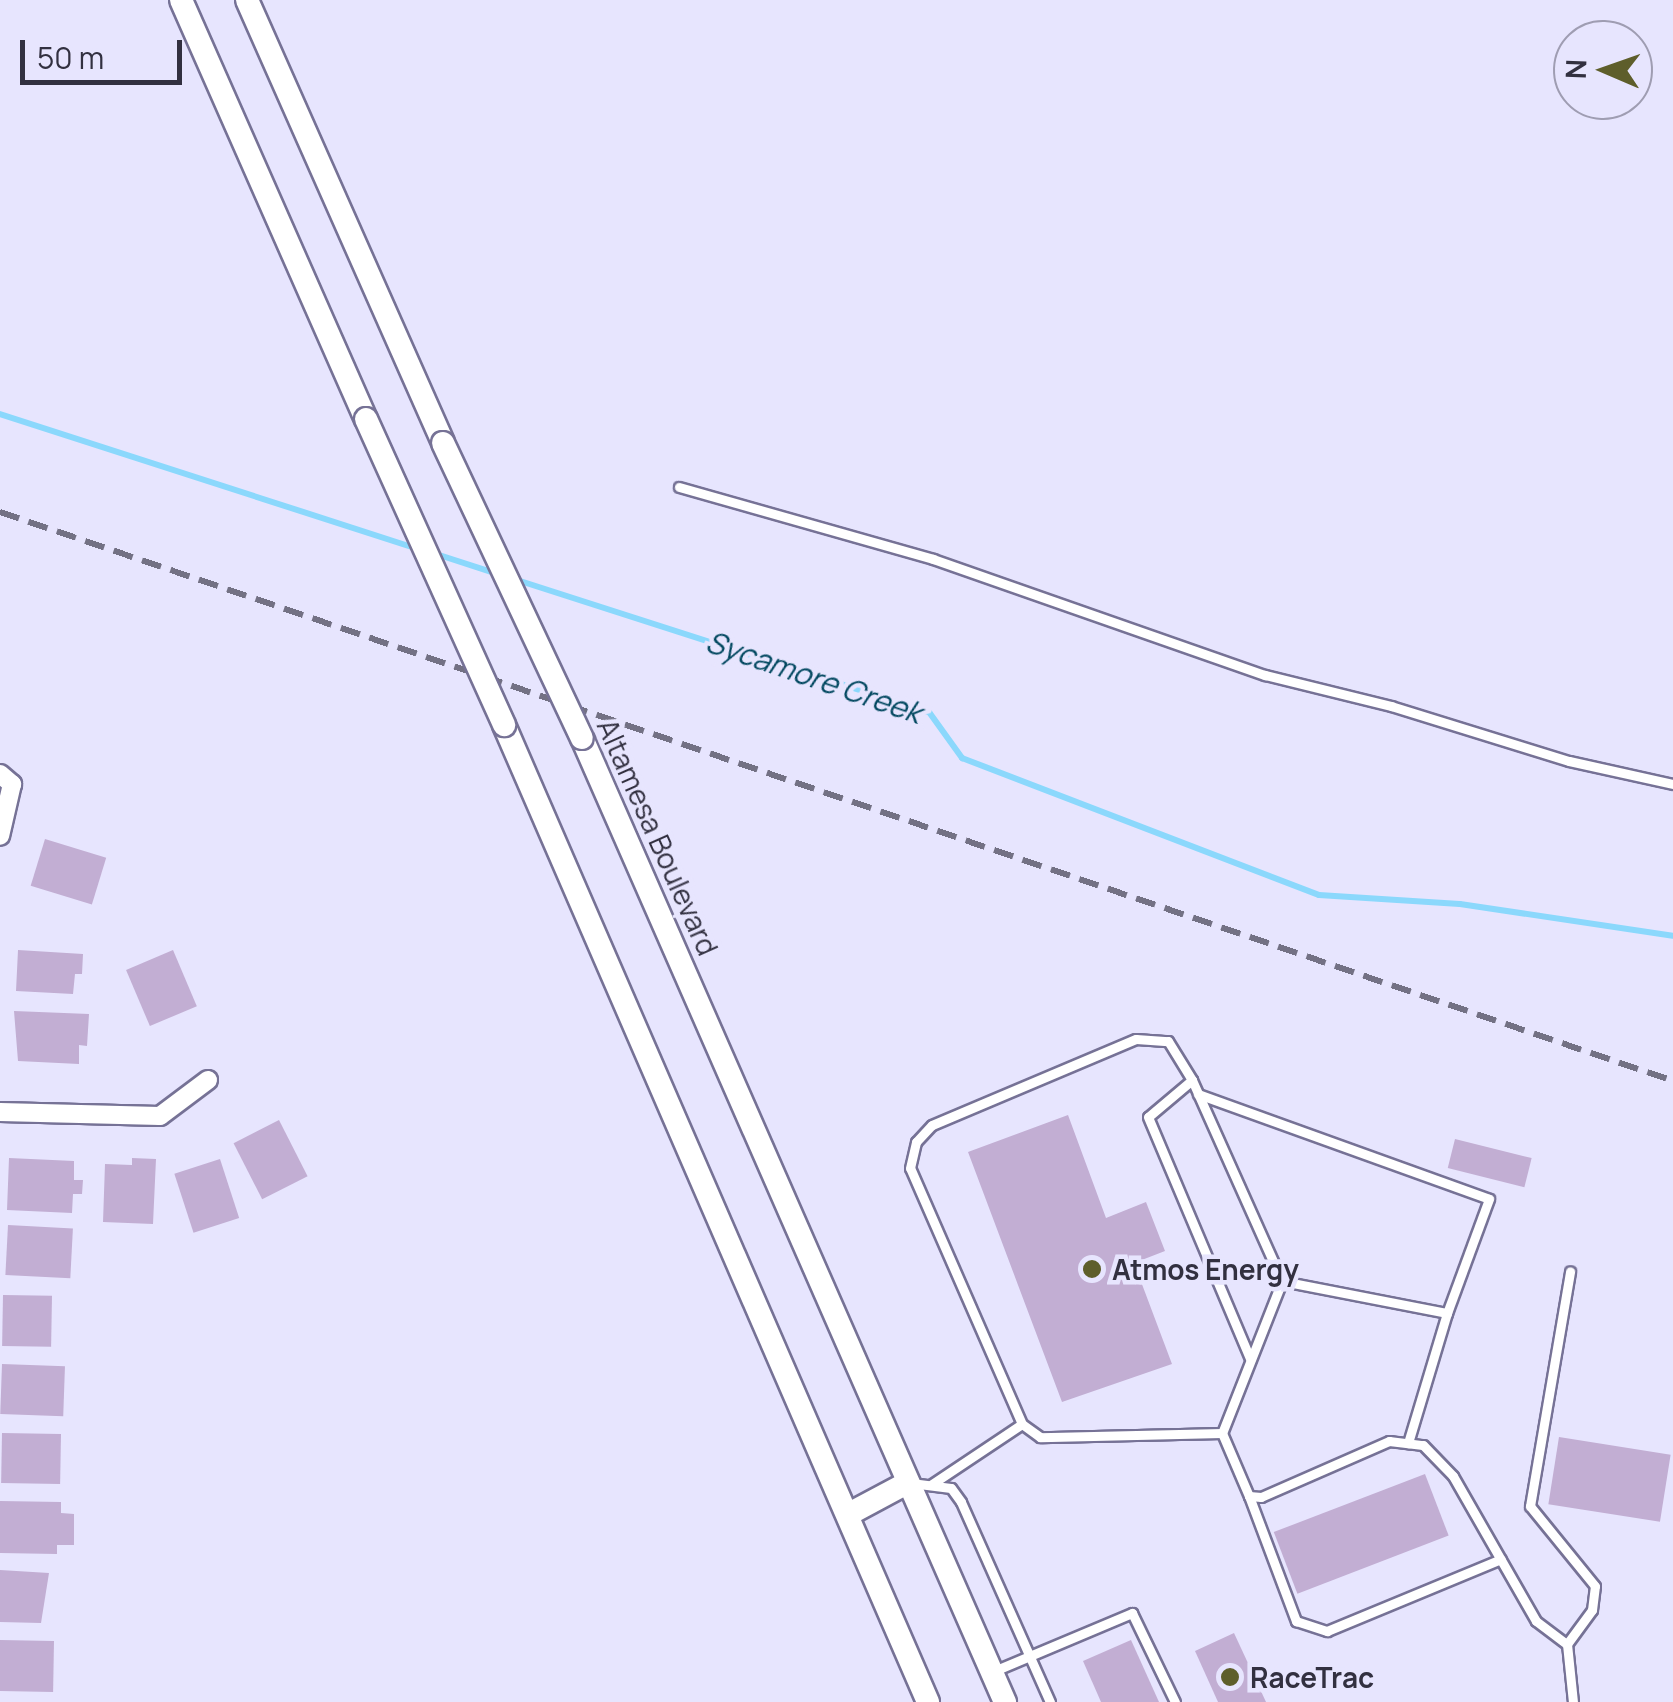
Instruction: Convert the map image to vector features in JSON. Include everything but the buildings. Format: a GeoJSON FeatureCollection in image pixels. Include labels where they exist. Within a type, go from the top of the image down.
{"type":"FeatureCollection","features":[{"type":"Feature","properties":{"kind":"main road"},"geometry":{"type":"LineString","coordinates":[[181,0],[504,725],[928,1702]]}},
{"type":"Feature","properties":{"kind":"main road","name":"Altamesa Boulevard"},"geometry":{"type":"LineString","coordinates":[[246,0],[443,443],[582,738],[1004,1702]]}},
{"type":"Feature","properties":{"kind":"main road"},"geometry":{"type":"LineString","coordinates":[[849,1514],[907,1483]]}},
{"type":"Feature","properties":{"kind":"street"},"geometry":{"type":"LineString","coordinates":[[0,836],[6,779]]}},
{"type":"Feature","properties":{"kind":"street"},"geometry":{"type":"LineString","coordinates":[[0,1112],[160,1116],[208,1080]]}},
{"type":"Feature","properties":{"kind":"lane"},"geometry":{"type":"LineString","coordinates":[[679,487],[934,559],[1265,675],[1391,706],[1569,761],[1673,784]]}},
{"type":"Feature","properties":{"kind":"lane"},"geometry":{"type":"LineString","coordinates":[[1222,1433],[1040,1437],[1022,1424],[910,1168],[916,1142],[932,1125],[1136,1039],[1168,1042],[1192,1080],[1282,1281],[1222,1433],[1296,1621],[1328,1631],[1501,1560]]}},
{"type":"Feature","properties":{"kind":"lane"},"geometry":{"type":"LineString","coordinates":[[1192,1080],[1148,1117],[1250,1359]]}},
{"type":"Feature","properties":{"kind":"lane"},"geometry":{"type":"LineString","coordinates":[[1198,1094],[1489,1199],[1448,1313],[1408,1444]]}},
{"type":"Feature","properties":{"kind":"lane"},"geometry":{"type":"LineString","coordinates":[[1570,1272],[1530,1506],[1595,1586],[1592,1610],[1567,1644],[1572,1702]]}},
{"type":"Feature","properties":{"kind":"lane"},"geometry":{"type":"LineString","coordinates":[[1282,1281],[1448,1313]]}},
{"type":"Feature","properties":{"kind":"lane"},"geometry":{"type":"LineString","coordinates":[[932,1484],[1022,1424]]}},
{"type":"Feature","properties":{"kind":"lane"},"geometry":{"type":"LineString","coordinates":[[1249,1496],[1260,1497],[1389,1441],[1423,1445],[1453,1476],[1536,1621],[1567,1644]]}},
{"type":"Feature","properties":{"kind":"lane"},"geometry":{"type":"LineString","coordinates":[[907,1483],[951,1488],[1033,1655],[1050,1702]]}},
{"type":"Feature","properties":{"kind":"lane"},"geometry":{"type":"LineString","coordinates":[[991,1672],[1132,1613],[1175,1702]]}},
{"type":"Feature","properties":{"kind":"waterway","name":"Sycamore Creek"},"geometry":{"type":"LineString","coordinates":[[0,414],[419,549]]}},
{"type":"Feature","properties":{"kind":"waterway","name":"Sycamore Creek"},"geometry":{"type":"LineString","coordinates":[[436,554],[495,573]]}},
{"type":"Feature","properties":{"kind":"waterway","name":"Sycamore Creek"},"geometry":{"type":"LineString","coordinates":[[517,580],[929,712],[962,758],[1319,895],[1460,904],[1673,936]]}},
{"type":"Feature","properties":{"kind":"railway"},"geometry":{"type":"LineString","coordinates":[[0,512],[1673,1081]]}},
{"type":"Feature","properties":{"kind":"place","name":"Atmos Energy"},"geometry":{"type":"Point","coordinates":[1092,1269]}},
{"type":"Feature","properties":{"kind":"place","name":"RaceTrac"},"geometry":{"type":"Point","coordinates":[1230,1677]}}]}
